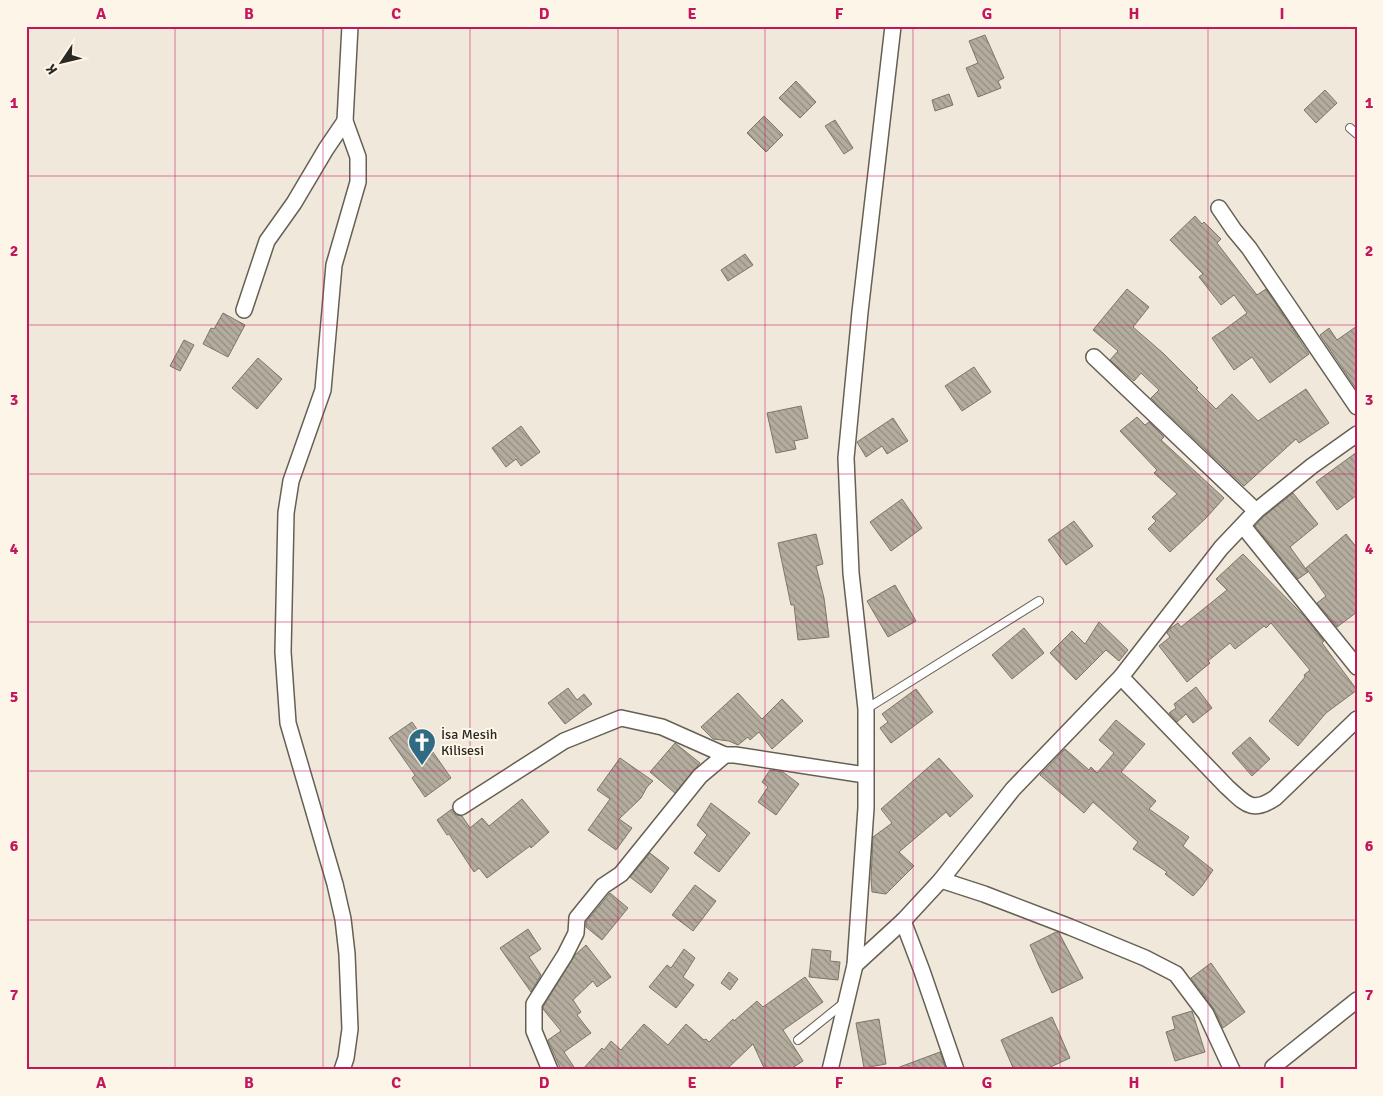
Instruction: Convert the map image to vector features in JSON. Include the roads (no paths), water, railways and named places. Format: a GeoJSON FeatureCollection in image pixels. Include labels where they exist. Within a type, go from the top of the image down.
{"type":"FeatureCollection","features":[{"type":"Feature","properties":{"kind":"street"},"geometry":{"type":"LineString","coordinates":[[342,1070],[346,1058],[350,1029],[347,954],[343,919],[288,722],[283,652],[286,513],[290,481],[322,390],[334,266],[358,182],[358,157],[345,122],[350,26]]}},
{"type":"Feature","properties":{"kind":"street"},"geometry":{"type":"LineString","coordinates":[[830,1070],[855,965],[866,808],[866,709],[851,573],[846,458],[860,312],[893,26]]}},
{"type":"Feature","properties":{"kind":"street"},"geometry":{"type":"LineString","coordinates":[[244,310],[268,241],[345,122]]}},
{"type":"Feature","properties":{"kind":"street"},"geometry":{"type":"LineString","coordinates":[[1219,208],[1249,248],[1357,407]]}},
{"type":"Feature","properties":{"kind":"street"},"geometry":{"type":"LineString","coordinates":[[1094,357],[1256,511]]}},
{"type":"Feature","properties":{"kind":"street"},"geometry":{"type":"LineString","coordinates":[[855,965],[902,921],[941,880],[1012,789],[1121,677],[1221,548],[1256,511],[1312,466],[1357,434]]}},
{"type":"Feature","properties":{"kind":"street"},"geometry":{"type":"LineString","coordinates":[[1243,526],[1357,667]]}},
{"type":"Feature","properties":{"kind":"street"},"geometry":{"type":"LineString","coordinates":[[1121,677],[1245,804],[1258,806],[1275,798],[1357,719]]}},
{"type":"Feature","properties":{"kind":"street"},"geometry":{"type":"LineString","coordinates":[[461,807],[564,741],[621,718],[662,727],[724,755],[735,755],[865,775]]}},
{"type":"Feature","properties":{"kind":"street"},"geometry":{"type":"LineString","coordinates":[[550,1070],[534,1031],[534,1004],[565,955],[576,933],[577,918],[603,886],[621,874],[700,776],[724,755]]}},
{"type":"Feature","properties":{"kind":"street"},"geometry":{"type":"LineString","coordinates":[[941,880],[1070,927],[1145,958],[1176,974],[1206,1014],[1232,1070]]}},
{"type":"Feature","properties":{"kind":"street"},"geometry":{"type":"LineString","coordinates":[[902,921],[922,971],[956,1070]]}},
{"type":"Feature","properties":{"kind":"street"},"geometry":{"type":"LineString","coordinates":[[1272,1070],[1357,1000]]}},
{"type":"Feature","properties":{"kind":"lane"},"geometry":{"type":"LineString","coordinates":[[1350,128],[1357,134]]}},
{"type":"Feature","properties":{"kind":"lane"},"geometry":{"type":"LineString","coordinates":[[866,709],[1039,602]]}},
{"type":"Feature","properties":{"kind":"lane"},"geometry":{"type":"LineString","coordinates":[[798,1040],[847,1000]]}},
{"type":"Feature","properties":{"kind":"place","name":"İsa Mesih Kilisesi"},"geometry":{"type":"Point","coordinates":[422,766]}}]}
